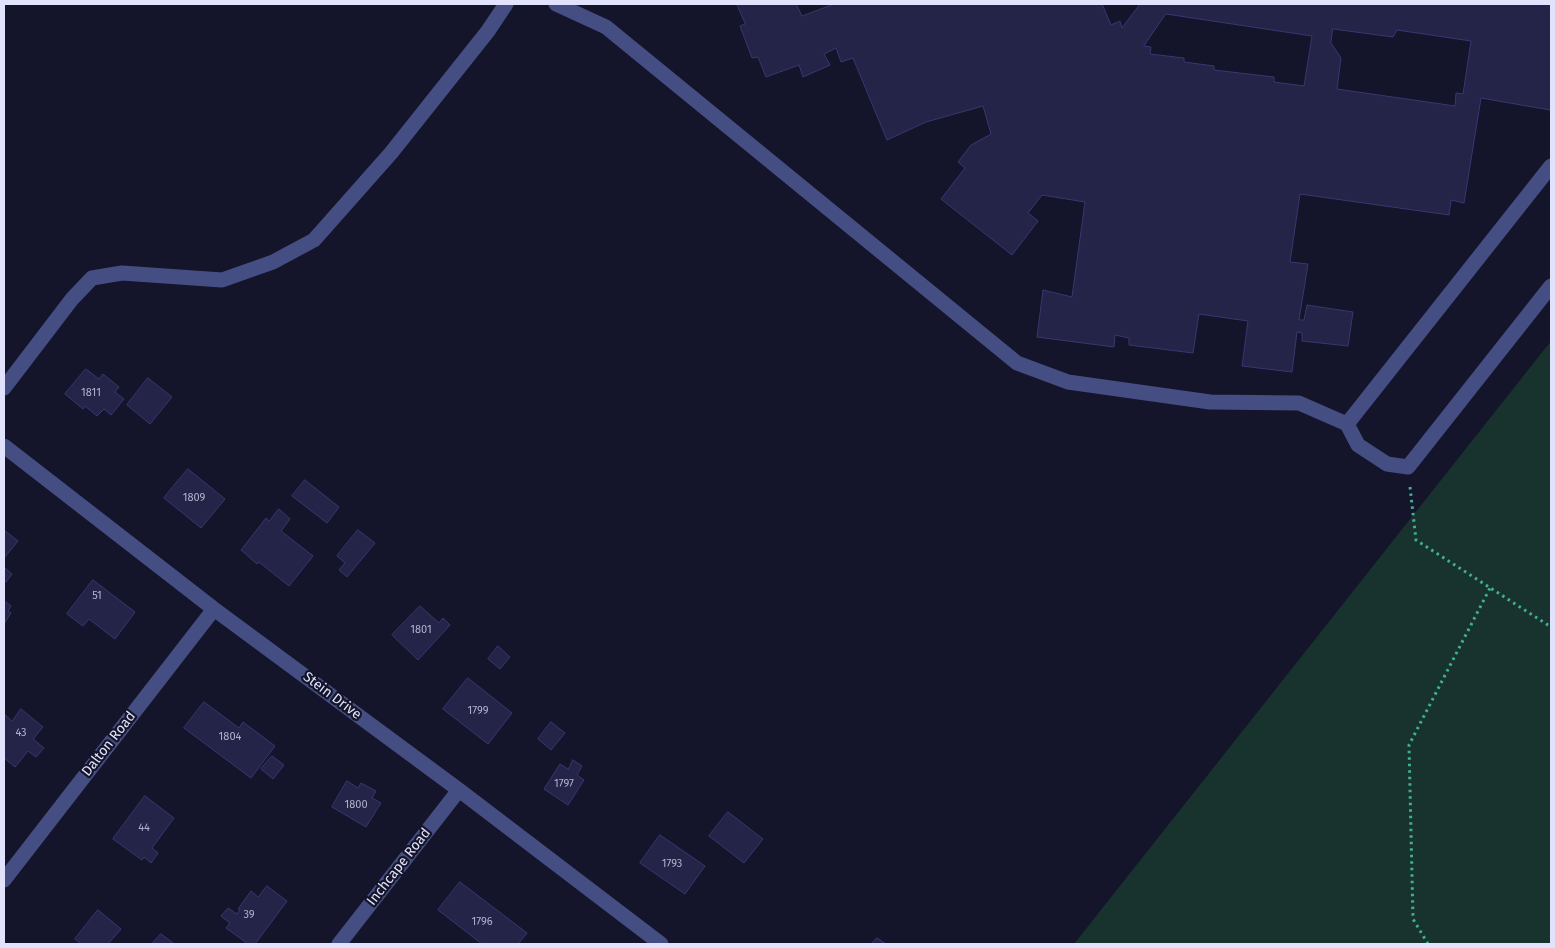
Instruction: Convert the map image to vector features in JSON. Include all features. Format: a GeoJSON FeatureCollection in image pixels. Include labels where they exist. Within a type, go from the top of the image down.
{"type":"FeatureCollection","features":[{"type":"Feature","properties":{"kind":"street"},"geometry":{"type":"LineString","coordinates":[[556,4],[606,26],[1017,362],[1068,382],[1210,402],[1299,403],[1347,424],[1358,445],[1387,464],[1408,467],[1551,286]]}},
{"type":"Feature","properties":{"kind":"street"},"geometry":{"type":"LineString","coordinates":[[4,388],[72,299],[92,278],[122,273],[222,280],[273,262],[314,240],[391,153],[488,31],[501,5]]}},
{"type":"Feature","properties":{"kind":"street"},"geometry":{"type":"LineString","coordinates":[[1347,424],[1551,166]]}},
{"type":"Feature","properties":{"kind":"street","name":"Stein Drive"},"geometry":{"type":"LineString","coordinates":[[4,446],[214,608],[459,790],[661,944]]}},
{"type":"Feature","properties":{"kind":"street","name":"Dalton Road"},"geometry":{"type":"LineString","coordinates":[[4,880],[214,608]]}},
{"type":"Feature","properties":{"kind":"street","name":"Inchcape Road"},"geometry":{"type":"LineString","coordinates":[[339,944],[459,790]]}},
{"type":"Feature","properties":{"kind":"path"},"geometry":{"type":"LineString","coordinates":[[1408,467],[1416,540],[1551,627]]}},
{"type":"Feature","properties":{"kind":"path"},"geometry":{"type":"LineString","coordinates":[[1428,944],[1413,919],[1409,745],[1490,588]]}},
{"type":"Feature","properties":{"kind":"green space"},"geometry":{"type":"Polygon","coordinates":[[[1551,341],[1551,944],[1074,944],[1551,341]]]}},
{"type":"Feature","properties":{"kind":"building"},"geometry":{"type":"Polygon","coordinates":[[[737,4],[796,4],[802,16],[834,4],[1102,4],[1111,25],[1120,21],[1122,28],[1140,4],[1551,4],[1551,108],[1550,110],[1481,98],[1464,203],[1451,200],[1449,215],[1300,194],[1290,262],[1308,264],[1299,320],[1304,320],[1307,305],[1353,312],[1348,346],[1302,341],[1302,333],[1297,332],[1292,372],[1242,366],[1248,321],[1199,314],[1193,353],[1129,345],[1129,338],[1115,335],[1114,347],[1037,337],[1043,290],[1072,297],[1085,202],[1042,195],[1028,213],[1038,221],[1012,255],[941,199],[965,168],[958,162],[971,145],[991,134],[983,106],[926,122],[887,140],[853,58],[841,62],[836,48],[824,54],[830,65],[803,77],[799,65],[766,77],[758,57],[752,58],[740,26],[745,24],[737,4]],[[1166,14],[1144,46],[1151,47],[1150,54],[1184,58],[1184,62],[1214,66],[1214,70],[1274,77],[1274,82],[1304,86],[1312,36],[1166,14]],[[1333,29],[1331,43],[1341,58],[1337,89],[1455,106],[1456,93],[1463,94],[1471,41],[1397,30],[1393,37],[1333,29]]]}},
{"type":"Feature","properties":{"kind":"building"},"geometry":{"type":"Polygon","coordinates":[[[86,369],[99,379],[103,374],[119,387],[115,392],[124,399],[111,415],[104,409],[97,416],[85,406],[83,409],[65,394],[86,369]]]}},
{"type":"Feature","properties":{"kind":"building"},"geometry":{"type":"Polygon","coordinates":[[[148,378],[172,397],[150,424],[127,405],[148,378]]]}},
{"type":"Feature","properties":{"kind":"building"},"geometry":{"type":"Polygon","coordinates":[[[188,469],[225,499],[201,528],[164,498],[188,469]]]}},
{"type":"Feature","properties":{"kind":"building"},"geometry":{"type":"Polygon","coordinates":[[[305,480],[339,507],[327,523],[292,496],[305,480]]]}},
{"type":"Feature","properties":{"kind":"building"},"geometry":{"type":"Polygon","coordinates":[[[279,509],[290,519],[281,531],[313,556],[289,586],[259,562],[257,564],[241,550],[266,518],[269,521],[279,509]]]}},
{"type":"Feature","properties":{"kind":"building"},"geometry":{"type":"Polygon","coordinates":[[[4,530],[18,541],[4,558],[4,530]]]}},
{"type":"Feature","properties":{"kind":"building"},"geometry":{"type":"Polygon","coordinates":[[[358,530],[375,543],[347,577],[339,570],[345,563],[337,556],[358,530]]]}},
{"type":"Feature","properties":{"kind":"building"},"geometry":{"type":"Polygon","coordinates":[[[4,567],[12,574],[6,582],[4,580],[4,567]]]}},
{"type":"Feature","properties":{"kind":"building"},"geometry":{"type":"Polygon","coordinates":[[[93,580],[135,612],[115,639],[89,619],[83,626],[67,614],[93,580]]]}},
{"type":"Feature","properties":{"kind":"building"},"geometry":{"type":"Polygon","coordinates":[[[6,602],[11,606],[8,611],[11,613],[4,624],[4,604],[6,602]]]}},
{"type":"Feature","properties":{"kind":"building"},"geometry":{"type":"Polygon","coordinates":[[[420,606],[439,623],[443,618],[450,625],[418,660],[392,635],[420,606]]]}},
{"type":"Feature","properties":{"kind":"building"},"geometry":{"type":"Polygon","coordinates":[[[498,646],[510,657],[500,669],[488,659],[498,646]]]}},
{"type":"Feature","properties":{"kind":"building"},"geometry":{"type":"Polygon","coordinates":[[[468,678],[512,713],[488,744],[443,709],[468,678]]]}},
{"type":"Feature","properties":{"kind":"building"},"geometry":{"type":"Polygon","coordinates":[[[204,702],[239,728],[243,722],[275,746],[251,778],[184,728],[204,702]]]}},
{"type":"Feature","properties":{"kind":"building"},"geometry":{"type":"Polygon","coordinates":[[[21,709],[43,727],[33,739],[44,748],[36,757],[28,751],[15,767],[4,758],[4,714],[12,721],[21,709]]]}},
{"type":"Feature","properties":{"kind":"building"},"geometry":{"type":"Polygon","coordinates":[[[551,722],[565,733],[551,750],[538,739],[551,722]]]}},
{"type":"Feature","properties":{"kind":"building"},"geometry":{"type":"Polygon","coordinates":[[[272,756],[284,765],[273,779],[261,769],[272,756]]]}},
{"type":"Feature","properties":{"kind":"building"},"geometry":{"type":"Polygon","coordinates":[[[573,760],[582,766],[577,775],[584,780],[568,805],[544,789],[560,764],[568,769],[573,760]]]}},
{"type":"Feature","properties":{"kind":"building"},"geometry":{"type":"Polygon","coordinates":[[[347,781],[358,788],[361,783],[376,791],[372,798],[381,803],[366,827],[332,807],[347,781]]]}},
{"type":"Feature","properties":{"kind":"building"},"geometry":{"type":"Polygon","coordinates":[[[145,796],[174,818],[152,848],[158,853],[151,863],[144,857],[142,860],[113,839],[145,796]]]}},
{"type":"Feature","properties":{"kind":"building"},"geometry":{"type":"Polygon","coordinates":[[[728,812],[763,839],[744,863],[709,836],[728,812]]]}},
{"type":"Feature","properties":{"kind":"building"},"geometry":{"type":"Polygon","coordinates":[[[660,835],[705,866],[685,894],[640,863],[660,835]]]}},
{"type":"Feature","properties":{"kind":"building"},"geometry":{"type":"Polygon","coordinates":[[[460,882],[527,933],[518,944],[482,944],[438,910],[460,882]]]}},
{"type":"Feature","properties":{"kind":"building"},"geometry":{"type":"Polygon","coordinates":[[[267,886],[287,901],[255,944],[248,944],[226,928],[230,923],[221,916],[228,908],[237,914],[240,910],[238,909],[251,891],[258,897],[267,886]]]}},
{"type":"Feature","properties":{"kind":"building"},"geometry":{"type":"Polygon","coordinates":[[[98,910],[121,929],[108,944],[81,944],[75,939],[98,910]]]}},
{"type":"Feature","properties":{"kind":"building"},"geometry":{"type":"Polygon","coordinates":[[[161,934],[173,943],[152,944],[161,934]]]}},
{"type":"Feature","properties":{"kind":"building"},"geometry":{"type":"Polygon","coordinates":[[[877,938],[886,944],[872,944],[877,938]]]}}]}
